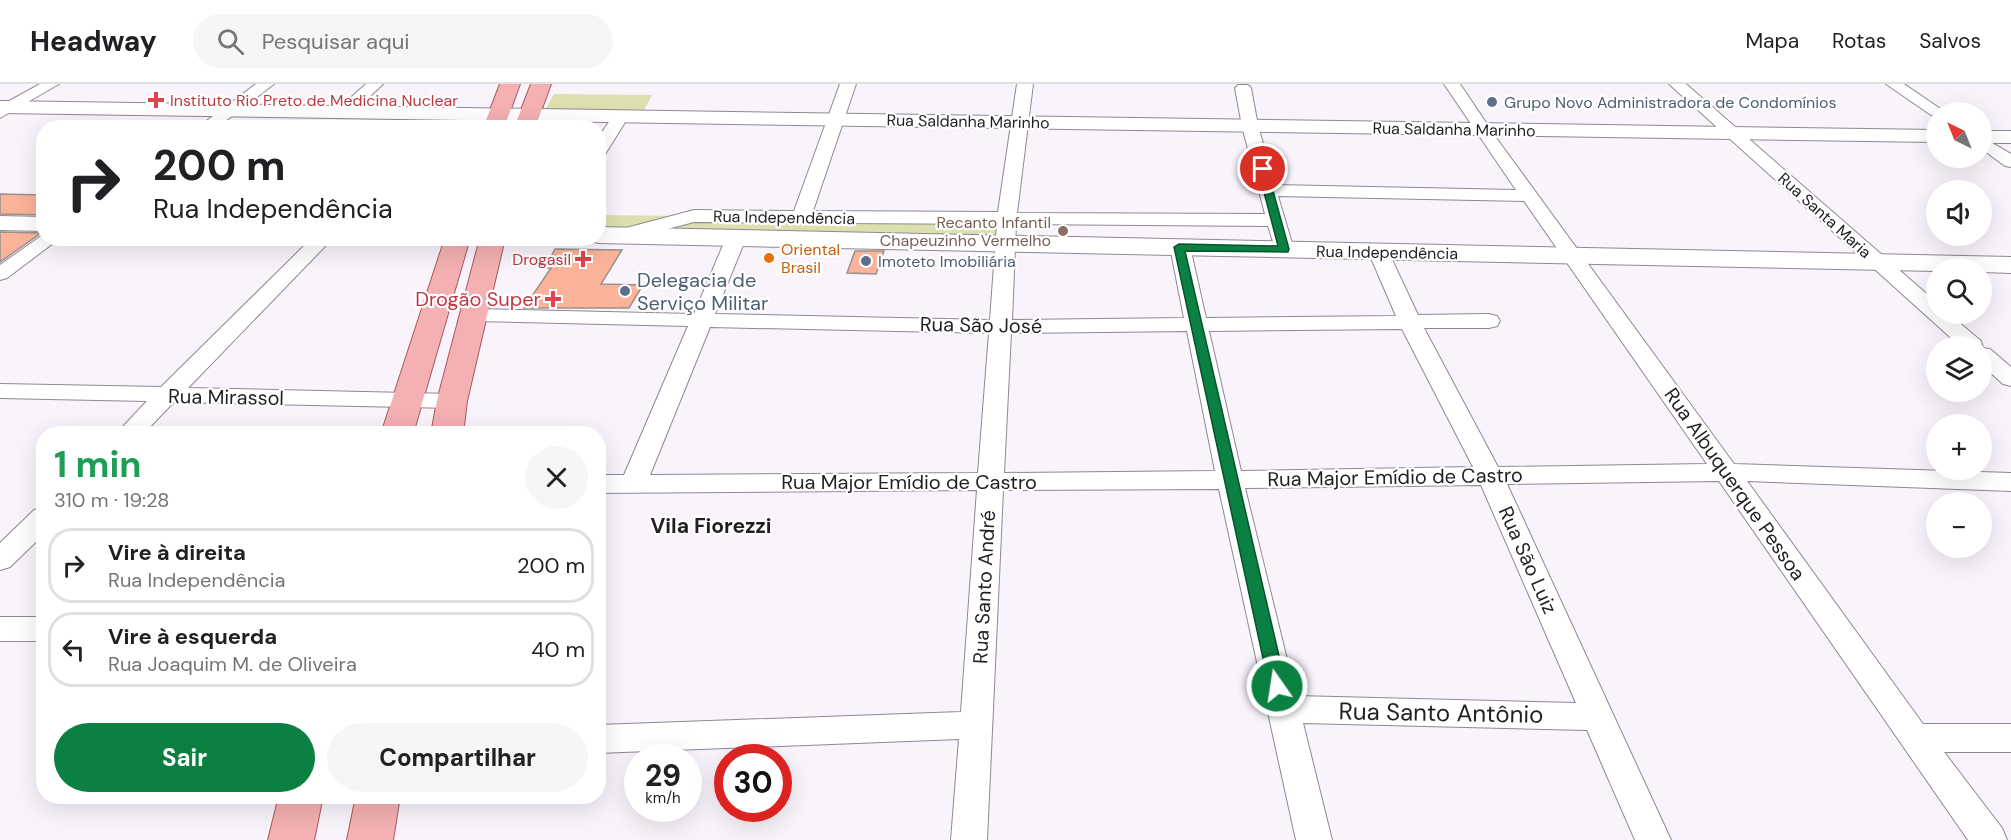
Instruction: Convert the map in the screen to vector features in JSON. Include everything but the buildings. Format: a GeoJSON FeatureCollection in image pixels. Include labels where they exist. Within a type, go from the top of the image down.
{"type":"FeatureCollection","features":[{"type":"Feature","properties":{"kind":"main road"},"geometry":{"type":"LineString","coordinates":[[495,120],[510,84]]}},
{"type":"Feature","properties":{"kind":"main road"},"geometry":{"type":"LineString","coordinates":[[526,120],[541,84]]}},
{"type":"Feature","properties":{"kind":"main road"},"geometry":{"type":"LineString","coordinates":[[399,426],[455,246]]}},
{"type":"Feature","properties":{"kind":"main road"},"geometry":{"type":"LineString","coordinates":[[448,426],[452,401],[491,246]]}},
{"type":"Feature","properties":{"kind":"main road"},"geometry":{"type":"LineString","coordinates":[[291,840],[300,804]]}},
{"type":"Feature","properties":{"kind":"main road"},"geometry":{"type":"LineString","coordinates":[[370,840],[377,804]]}},
{"type":"Feature","properties":{"kind":"street"},"geometry":{"type":"LineString","coordinates":[[3,109],[51,84]]}},
{"type":"Feature","properties":{"kind":"street"},"geometry":{"type":"LineString","coordinates":[[216,120],[266,84]]}},
{"type":"Feature","properties":{"kind":"street"},"geometry":{"type":"LineString","coordinates":[[344,112],[375,84]]}},
{"type":"Feature","properties":{"kind":"street"},"geometry":{"type":"LineString","coordinates":[[801,218],[848,84]]}},
{"type":"Feature","properties":{"kind":"street","name":"Rua Santo André"},"geometry":{"type":"LineString","coordinates":[[969,840],[1006,217],[1024,84]]}},
{"type":"Feature","properties":{"kind":"street","name":"Rua Albuquerque Pessoa"},"geometry":{"type":"LineString","coordinates":[[1452,84],[1480,129],[1575,255],[1914,738],[1989,840]]}},
{"type":"Feature","properties":{"kind":"street","name":"Rua Santa Maria"},"geometry":{"type":"LineString","coordinates":[[1677,84],[1961,336]]}},
{"type":"Feature","properties":{"kind":"street"},"geometry":{"type":"LineString","coordinates":[[1894,84],[1926,105]]}},
{"type":"Feature","properties":{"kind":"street"},"geometry":{"type":"LineString","coordinates":[[1243,88],[1250,126],[1284,249]]}},
{"type":"Feature","properties":{"kind":"street","name":"Rua Saldanha Marinho"},"geometry":{"type":"LineString","coordinates":[[3,109],[344,112],[478,120]]}},
{"type":"Feature","properties":{"kind":"street"},"geometry":{"type":"LineString","coordinates":[[606,139],[621,116]]}},
{"type":"Feature","properties":{"kind":"street","name":"Rua Saldanha Marinho"},"geometry":{"type":"LineString","coordinates":[[545,120],[621,116],[1926,136]]}},
{"type":"Feature","properties":{"kind":"street"},"geometry":{"type":"LineString","coordinates":[[1992,136],[2011,137]]}},
{"type":"Feature","properties":{"kind":"street"},"geometry":{"type":"LineString","coordinates":[[1992,149],[2011,162]]}},
{"type":"Feature","properties":{"kind":"street"},"geometry":{"type":"LineString","coordinates":[[1269,190],[1529,196]]}},
{"type":"Feature","properties":{"kind":"street","name":"Rua Independência"},"geometry":{"type":"LineString","coordinates":[[608,236],[694,216],[1277,220]]}},
{"type":"Feature","properties":{"kind":"street"},"geometry":{"type":"LineString","coordinates":[[0,223],[36,224]]}},
{"type":"Feature","properties":{"kind":"street","name":"Rua Independência"},"geometry":{"type":"LineString","coordinates":[[608,236],[2011,265]]}},
{"type":"Feature","properties":{"kind":"street"},"geometry":{"type":"LineString","coordinates":[[633,484],[736,238]]}},
{"type":"Feature","properties":{"kind":"street"},"geometry":{"type":"LineString","coordinates":[[0,274],[40,246]]}},
{"type":"Feature","properties":{"kind":"street"},"geometry":{"type":"LineString","coordinates":[[136,426],[316,246]]}},
{"type":"Feature","properties":{"kind":"street"},"geometry":{"type":"LineString","coordinates":[[1179,247],[1230,480],[1314,840]]}},
{"type":"Feature","properties":{"kind":"street","name":"Rua São Luiz"},"geometry":{"type":"LineString","coordinates":[[1378,251],[1410,322],[1490,476],[1653,840]]}},
{"type":"Feature","properties":{"kind":"street","name":"Rua São José"},"geometry":{"type":"LineString","coordinates":[[473,315],[1000,327],[1489,321]]}},
{"type":"Feature","properties":{"kind":"street"},"geometry":{"type":"LineString","coordinates":[[1992,363],[2011,380]]}},
{"type":"Feature","properties":{"kind":"street","name":"Rua Mirassol"},"geometry":{"type":"LineString","coordinates":[[0,391],[452,401]]}},
{"type":"Feature","properties":{"kind":"street","name":"Rua Major Emídio de Castro"},"geometry":{"type":"LineString","coordinates":[[606,484],[1230,480],[1726,472],[2011,482]]}},
{"type":"Feature","properties":{"kind":"street"},"geometry":{"type":"LineString","coordinates":[[0,560],[36,525]]}},
{"type":"Feature","properties":{"kind":"street"},"geometry":{"type":"LineString","coordinates":[[0,628],[36,629]]}},
{"type":"Feature","properties":{"kind":"street","name":"Rua Santo Antônio"},"geometry":{"type":"LineString","coordinates":[[1283,709],[1598,717]]}},
{"type":"Feature","properties":{"kind":"street"},"geometry":{"type":"LineString","coordinates":[[606,739],[976,725]]}},
{"type":"Feature","properties":{"kind":"street"},"geometry":{"type":"LineString","coordinates":[[1914,738],[2011,738]]}},
{"type":"Feature","properties":{"kind":"green space"},"geometry":{"type":"Polygon","coordinates":[[[554,94],[652,95],[642,114],[544,112],[554,94]]]}},
{"type":"Feature","properties":{"kind":"green space"},"geometry":{"type":"Polygon","coordinates":[[[606,215],[686,216],[623,231],[606,231],[606,215]]]}},
{"type":"Feature","properties":{"kind":"green space"},"geometry":{"type":"Polygon","coordinates":[[[692,218],[1005,220],[1007,241],[632,234],[692,218]]]}},
{"type":"Feature","properties":{"kind":"place","name":"Instituto Rio Preto de Medicina Nuclear"},"geometry":{"type":"Point","coordinates":[156,100]}},
{"type":"Feature","properties":{"kind":"place","name":"Grupo Novo Administradora de Condomínios"},"geometry":{"type":"Point","coordinates":[1492,102]}},
{"type":"Feature","properties":{"kind":"place","name":"Recanto Infantil Chapeuzinho Vermelho"},"geometry":{"type":"Point","coordinates":[1063,231]}},
{"type":"Feature","properties":{"kind":"place","name":"Oriental Brasil"},"geometry":{"type":"Point","coordinates":[769,258]}},
{"type":"Feature","properties":{"kind":"place","name":"Drogasil"},"geometry":{"type":"Point","coordinates":[583,259]}},
{"type":"Feature","properties":{"kind":"place","name":"Imoteto Imobiliária"},"geometry":{"type":"Point","coordinates":[866,261]}},
{"type":"Feature","properties":{"kind":"place","name":"Delegacia de Serviço Militar"},"geometry":{"type":"Point","coordinates":[625,291]}},
{"type":"Feature","properties":{"kind":"place","name":"Drogão Super"},"geometry":{"type":"Point","coordinates":[553,299]}},
{"type":"Feature","properties":{"kind":"district","name":"Vila Fiorezzi"},"geometry":{"type":"Point","coordinates":[711,526]}},
{"type":"Feature","properties":{"kind":"route"},"geometry":{"type":"LineString","coordinates":[[1263,169],[1284,249],[1179,247],[1277,686]]}}]}
